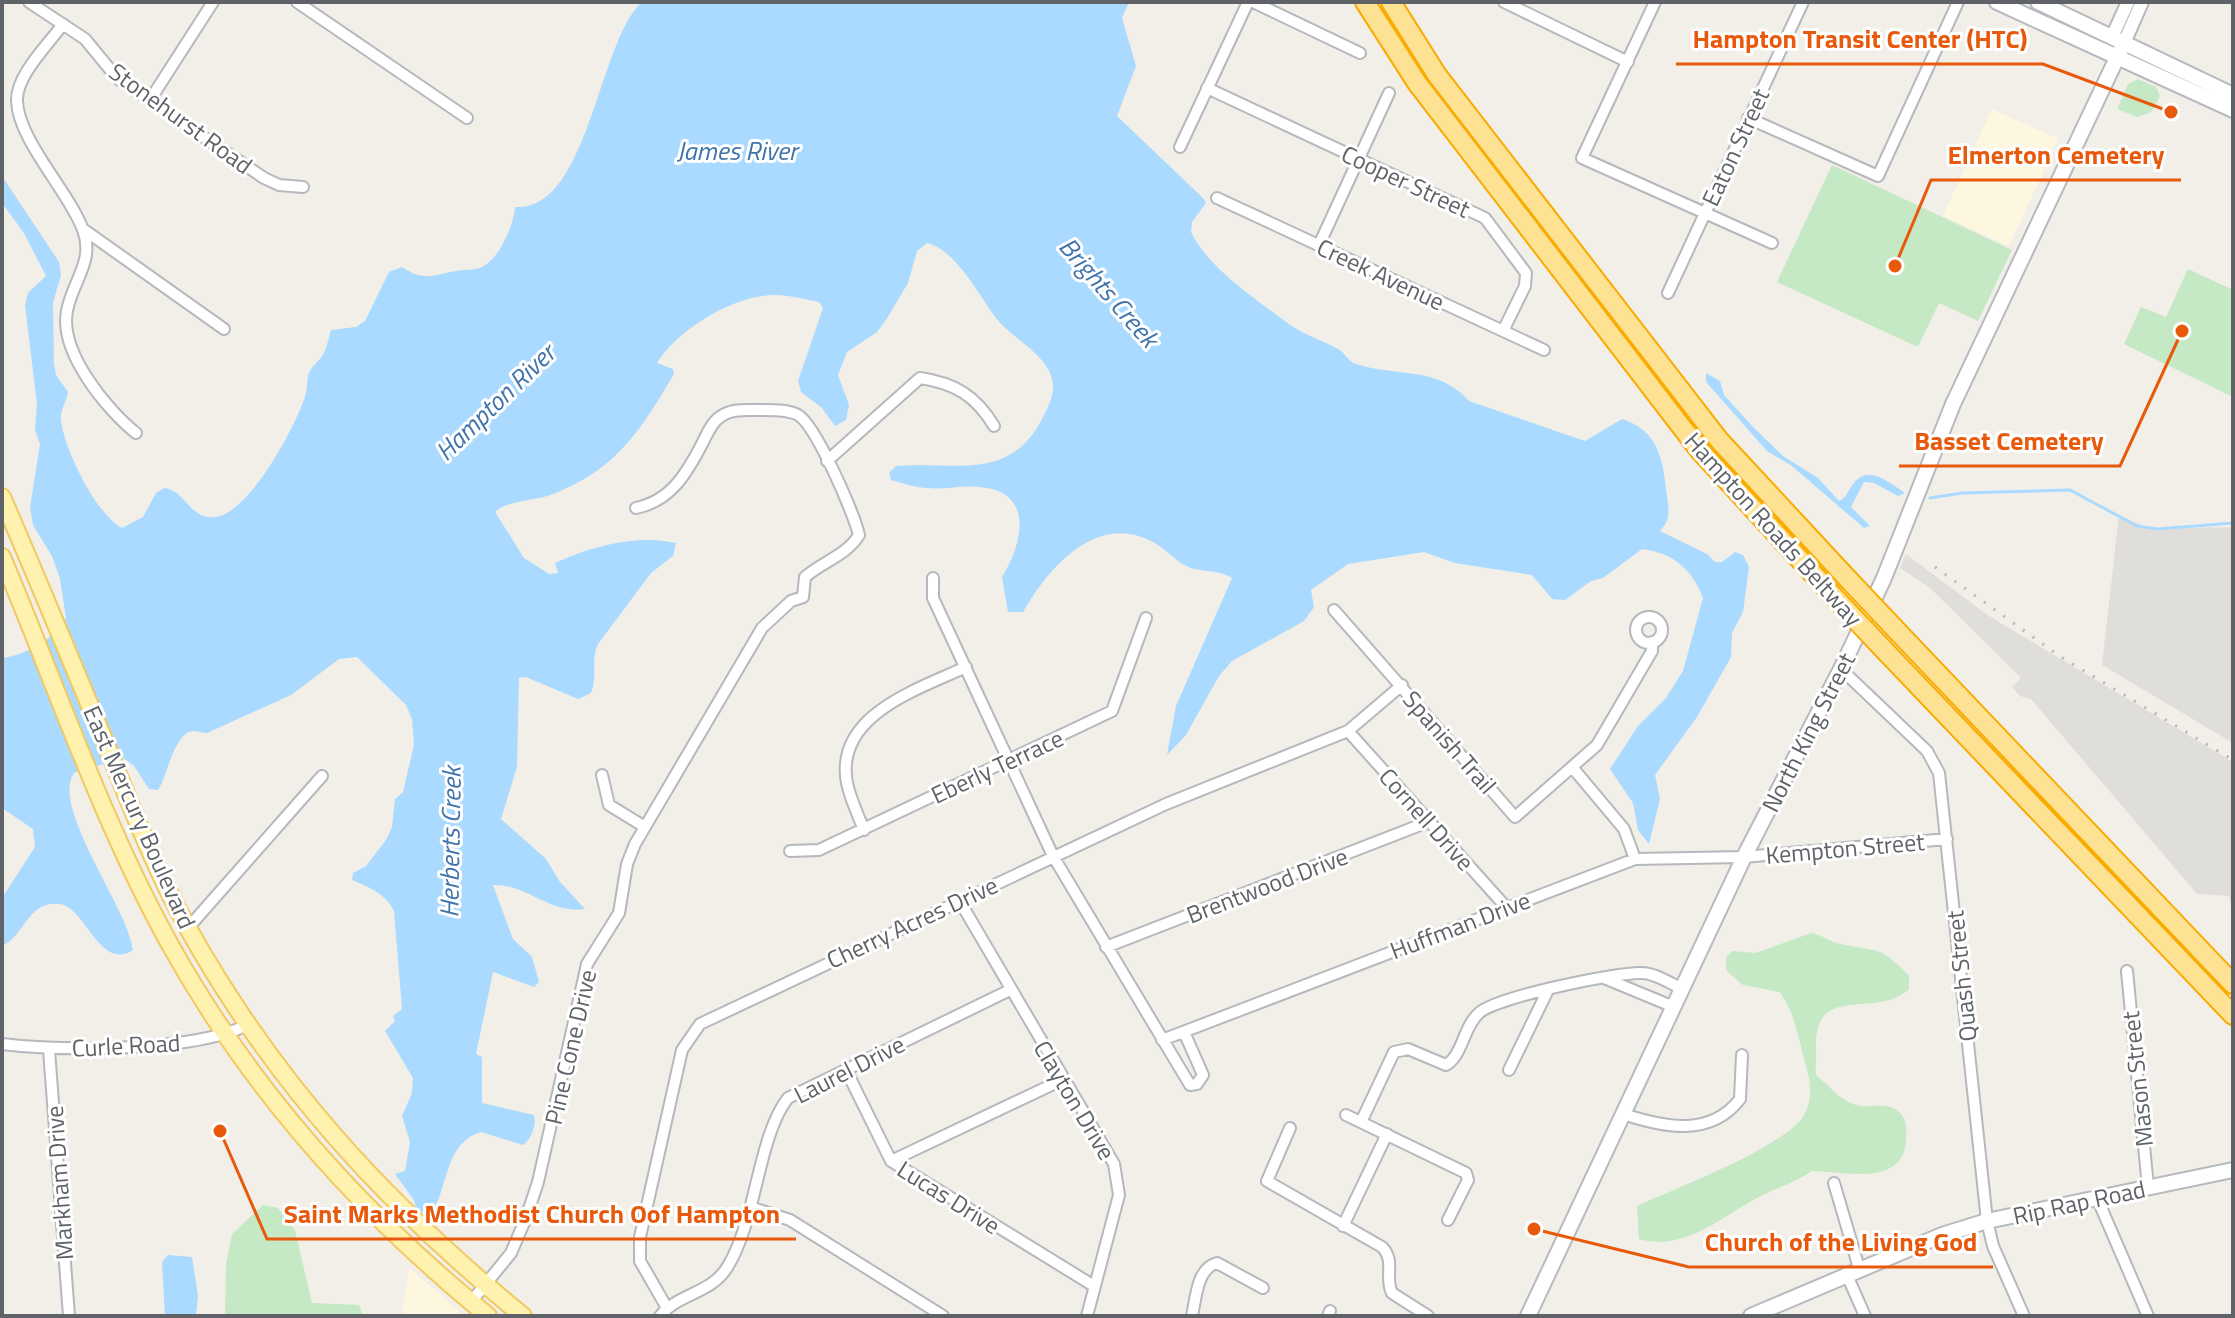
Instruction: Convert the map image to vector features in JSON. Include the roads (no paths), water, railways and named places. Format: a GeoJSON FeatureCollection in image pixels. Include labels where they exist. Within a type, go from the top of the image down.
{"type":"FeatureCollection","features":[{"type":"Feature","properties":{"kind":"highway","name":"Hampton Roads Beltway"},"geometry":{"type":"LineString","coordinates":[[1365,2],[1417,83],[1700,451],[1888,654],[2233,1015]]}},
{"type":"Feature","properties":{"kind":"highway","name":"Hampton Roads Beltway"},"geometry":{"type":"LineString","coordinates":[[1391,2],[1437,75],[1719,440],[2233,984]]}},
{"type":"Feature","properties":{"kind":"main road"},"geometry":{"type":"LineString","coordinates":[[1997,2],[2117,45],[2233,95]]}},
{"type":"Feature","properties":{"kind":"main road"},"geometry":{"type":"LineString","coordinates":[[2038,2],[2233,110]]}},
{"type":"Feature","properties":{"kind":"main road","name":"North King Street"},"geometry":{"type":"LineString","coordinates":[[1528,1316],[1744,857],[1884,578],[1953,404],[2117,45]]}},
{"type":"Feature","properties":{"kind":"main road","name":"East Mercury Boulevard"},"geometry":{"type":"LineString","coordinates":[[2,497],[117,772],[188,928],[247,1025],[297,1094],[370,1180],[484,1285],[523,1316]]}},
{"type":"Feature","properties":{"kind":"main road","name":"East Mercury Boulevard"},"geometry":{"type":"LineString","coordinates":[[2,557],[94,781],[167,938],[226,1036],[285,1117],[343,1184],[422,1262],[488,1316]]}},
{"type":"Feature","properties":{"kind":"main road","name":"Rip Rap Road"},"geometry":{"type":"LineString","coordinates":[[1751,1316],[1852,1271],[1942,1235],[1987,1221],[2233,1170]]}},
{"type":"Feature","properties":{"kind":"street","name":"Stonehurst Road"},"geometry":{"type":"LineString","coordinates":[[29,2],[85,39],[117,78],[264,178],[279,185],[303,187]]}},
{"type":"Feature","properties":{"kind":"street"},"geometry":{"type":"LineString","coordinates":[[150,100],[213,2]]}},
{"type":"Feature","properties":{"kind":"street"},"geometry":{"type":"LineString","coordinates":[[297,2],[467,118]]}},
{"type":"Feature","properties":{"kind":"street"},"geometry":{"type":"LineString","coordinates":[[1180,147],[1250,2],[1360,53]]}},
{"type":"Feature","properties":{"kind":"street"},"geometry":{"type":"LineString","coordinates":[[1504,2],[1628,62]]}},
{"type":"Feature","properties":{"kind":"street"},"geometry":{"type":"LineString","coordinates":[[1655,2],[1582,158],[1772,243]]}},
{"type":"Feature","properties":{"kind":"street","name":"Eaton Street"},"geometry":{"type":"LineString","coordinates":[[1668,293],[1803,2]]}},
{"type":"Feature","properties":{"kind":"street"},"geometry":{"type":"LineString","coordinates":[[1748,118],[1878,176],[1958,2]]}},
{"type":"Feature","properties":{"kind":"street","name":"North King Street"},"geometry":{"type":"LineString","coordinates":[[2117,45],[2128,2]]}},
{"type":"Feature","properties":{"kind":"street","name":"North King Street"},"geometry":{"type":"LineString","coordinates":[[2117,45],[2142,2]]}},
{"type":"Feature","properties":{"kind":"street"},"geometry":{"type":"LineString","coordinates":[[63,24],[20,86],[17,103],[43,160],[83,229],[87,258],[67,311],[68,331],[81,366],[98,397],[136,433]]}},
{"type":"Feature","properties":{"kind":"street","name":"Cooper Street"},"geometry":{"type":"LineString","coordinates":[[1207,88],[1485,218],[1526,273],[1525,286],[1503,331]]}},
{"type":"Feature","properties":{"kind":"street"},"geometry":{"type":"LineString","coordinates":[[1319,245],[1389,93]]}},
{"type":"Feature","properties":{"kind":"street","name":"Creek Avenue"},"geometry":{"type":"LineString","coordinates":[[1217,198],[1544,350]]}},
{"type":"Feature","properties":{"kind":"street"},"geometry":{"type":"LineString","coordinates":[[83,229],[224,329]]}},
{"type":"Feature","properties":{"kind":"street"},"geometry":{"type":"LineString","coordinates":[[636,508],[657,504],[667,495],[686,473],[710,428],[720,416],[734,411],[797,414],[810,426],[827,461],[920,378],[953,385],[967,394],[981,406],[994,426]]}},
{"type":"Feature","properties":{"kind":"street","name":"Pine Cone Drive"},"geometry":{"type":"LineString","coordinates":[[471,1302],[517,1243],[538,1182],[587,964],[619,913],[627,864],[645,827],[762,628],[791,601],[803,597],[805,577],[825,560],[843,553],[859,535],[851,507],[827,461]]}},
{"type":"Feature","properties":{"kind":"street"},"geometry":{"type":"LineString","coordinates":[[933,578],[933,598],[1053,856],[1184,1080],[1190,1085],[1197,1084],[1203,1075],[1184,1032]]}},
{"type":"Feature","properties":{"kind":"street","name":"Spanish Trail"},"geometry":{"type":"LineString","coordinates":[[1334,610],[1515,817],[1597,745],[1652,651],[1652,642]]}},
{"type":"Feature","properties":{"kind":"street","name":"Eberly Terrace"},"geometry":{"type":"LineString","coordinates":[[790,851],[819,850],[1112,711],[1146,618]]}},
{"type":"Feature","properties":{"kind":"street"},"geometry":{"type":"LineString","coordinates":[[864,830],[847,782],[848,751],[855,738],[884,706],[966,667]]}},
{"type":"Feature","properties":{"kind":"street","name":"Quash Street"},"geometry":{"type":"LineString","coordinates":[[1841,669],[1934,761],[1941,785],[1987,1221],[1993,1246],[2024,1316]]}},
{"type":"Feature","properties":{"kind":"street","name":"Cherry Acres Drive"},"geometry":{"type":"LineString","coordinates":[[663,1312],[639,1249],[682,1050],[692,1032],[724,1010],[1166,804],[1348,731],[1402,685]]}},
{"type":"Feature","properties":{"kind":"street","name":"Cornell Drive"},"geometry":{"type":"LineString","coordinates":[[1348,731],[1506,907]]}},
{"type":"Feature","properties":{"kind":"street"},"geometry":{"type":"LineString","coordinates":[[1572,767],[1624,829],[1635,859]]}},
{"type":"Feature","properties":{"kind":"street"},"geometry":{"type":"LineString","coordinates":[[602,775],[609,805],[645,827]]}},
{"type":"Feature","properties":{"kind":"street"},"geometry":{"type":"LineString","coordinates":[[188,928],[322,776]]}},
{"type":"Feature","properties":{"kind":"street","name":"Brentwood Drive"},"geometry":{"type":"LineString","coordinates":[[1106,947],[1428,822]]}},
{"type":"Feature","properties":{"kind":"street","name":"Kempton Street"},"geometry":{"type":"LineString","coordinates":[[1744,857],[1947,839]]}},
{"type":"Feature","properties":{"kind":"street","name":"Huffman Drive"},"geometry":{"type":"LineString","coordinates":[[1162,1040],[1635,859],[1744,857]]}},
{"type":"Feature","properties":{"kind":"street","name":"Clayton Drive"},"geometry":{"type":"LineString","coordinates":[[959,900],[1114,1164],[1119,1181],[1117,1203],[1087,1316]]}},
{"type":"Feature","properties":{"kind":"street","name":"Mason Street"},"geometry":{"type":"LineString","coordinates":[[2127,971],[2148,1187]]}},
{"type":"Feature","properties":{"kind":"street"},"geometry":{"type":"LineString","coordinates":[[1361,1122],[1394,1052],[1408,1049],[1446,1065],[1453,1061],[1468,1029],[1482,1010],[1548,990],[1602,978],[1644,973],[1683,989]]}},
{"type":"Feature","properties":{"kind":"street"},"geometry":{"type":"LineString","coordinates":[[1602,978],[1674,1007]]}},
{"type":"Feature","properties":{"kind":"street","name":"Laurel Drive"},"geometry":{"type":"LineString","coordinates":[[663,1312],[704,1291],[721,1277],[753,1208],[782,1106],[796,1092],[1010,990]]}},
{"type":"Feature","properties":{"kind":"street"},"geometry":{"type":"LineString","coordinates":[[1509,1070],[1548,990]]}},
{"type":"Feature","properties":{"kind":"street","name":"Curle Road"},"geometry":{"type":"LineString","coordinates":[[2,1044],[49,1050],[226,1036],[247,1025]]}},
{"type":"Feature","properties":{"kind":"street","name":"Markham Drive"},"geometry":{"type":"LineString","coordinates":[[49,1050],[69,1316]]}},
{"type":"Feature","properties":{"kind":"street"},"geometry":{"type":"LineString","coordinates":[[1623,1114],[1674,1128],[1713,1119],[1740,1099],[1742,1055]]}},
{"type":"Feature","properties":{"kind":"street","name":"Lucas Drive"},"geometry":{"type":"LineString","coordinates":[[846,1070],[891,1161],[1094,1286]]}},
{"type":"Feature","properties":{"kind":"street"},"geometry":{"type":"LineString","coordinates":[[891,1161],[1062,1080]]}},
{"type":"Feature","properties":{"kind":"street"},"geometry":{"type":"LineString","coordinates":[[1346,1115],[1466,1173],[1468,1180],[1448,1220]]}},
{"type":"Feature","properties":{"kind":"street"},"geometry":{"type":"LineString","coordinates":[[1290,1128],[1267,1181],[1388,1252],[1392,1293],[1428,1316]]}},
{"type":"Feature","properties":{"kind":"street"},"geometry":{"type":"LineString","coordinates":[[1343,1226],[1387,1134]]}},
{"type":"Feature","properties":{"kind":"street"},"geometry":{"type":"LineString","coordinates":[[1834,1183],[1852,1271],[1865,1316]]}},
{"type":"Feature","properties":{"kind":"street"},"geometry":{"type":"LineString","coordinates":[[2097,1198],[2148,1316]]}},
{"type":"Feature","properties":{"kind":"street"},"geometry":{"type":"LineString","coordinates":[[753,1208],[790,1220],[943,1316]]}},
{"type":"Feature","properties":{"kind":"street"},"geometry":{"type":"LineString","coordinates":[[1192,1316],[1203,1271],[1211,1264],[1217,1263],[1263,1288]]}},
{"type":"Feature","properties":{"kind":"water","name":"James River"},"geometry":{"type":"Polygon","coordinates":[[[1129,2],[1122,18],[1136,66],[1117,116],[1203,198],[1206,203],[1192,222],[1191,232],[1221,271],[1294,328],[1338,349],[1356,364],[1431,377],[1457,390],[1469,401],[1585,441],[1622,419],[1635,424],[1652,440],[1661,460],[1669,511],[1660,531],[1707,554],[1715,562],[1722,562],[1735,552],[1743,555],[1749,567],[1743,612],[1732,633],[1731,657],[1697,717],[1655,775],[1660,799],[1649,844],[1638,830],[1633,803],[1610,769],[1638,726],[1666,698],[1683,671],[1703,598],[1680,564],[1653,551],[1642,549],[1603,578],[1591,581],[1565,600],[1552,599],[1532,575],[1455,563],[1424,552],[1348,564],[1311,590],[1314,607],[1304,621],[1232,661],[1219,676],[1186,735],[1167,755],[1176,706],[1232,578],[1184,565],[1149,540],[1129,534],[1110,534],[1092,540],[1059,563],[1023,612],[1008,612],[1002,577],[1019,535],[1016,508],[1009,498],[997,491],[979,487],[914,486],[891,480],[889,473],[896,466],[978,465],[1013,453],[1029,439],[1044,415],[1052,394],[1052,379],[1043,361],[996,318],[957,263],[938,247],[927,243],[917,251],[908,283],[877,332],[847,352],[838,375],[849,405],[846,420],[835,426],[822,408],[801,392],[798,381],[823,308],[819,302],[775,295],[742,301],[708,316],[666,350],[657,363],[673,369],[674,374],[638,430],[610,460],[575,484],[546,496],[507,505],[495,512],[524,558],[549,574],[558,573],[555,563],[598,547],[646,540],[676,543],[673,556],[651,573],[598,644],[591,693],[578,699],[526,677],[519,678],[517,767],[501,819],[546,859],[560,882],[585,909],[561,908],[516,889],[493,885],[513,939],[532,957],[539,982],[534,987],[493,972],[476,1054],[482,1057],[482,1103],[534,1115],[534,1127],[523,1145],[481,1132],[469,1138],[453,1157],[430,1216],[416,1209],[414,1200],[395,1174],[405,1171],[410,1142],[402,1116],[412,1093],[413,1078],[385,1031],[395,1021],[393,1016],[402,1009],[394,911],[382,896],[352,880],[353,873],[366,866],[392,827],[395,799],[403,792],[414,745],[412,719],[406,705],[357,657],[339,659],[291,695],[207,733],[187,733],[176,747],[158,790],[149,789],[134,766],[123,758],[74,773],[69,789],[72,809],[128,931],[133,950],[111,953],[69,908],[60,904],[40,907],[2,946],[2,898],[35,847],[33,829],[2,808],[2,658],[38,645],[54,633],[66,618],[60,579],[52,556],[33,525],[30,507],[40,444],[35,430],[37,404],[25,305],[28,293],[46,276],[24,233],[2,203],[2,176],[59,262],[61,275],[53,303],[54,364],[56,375],[68,392],[61,421],[75,464],[92,496],[112,521],[122,528],[143,517],[156,493],[164,488],[177,494],[199,514],[215,517],[228,512],[256,486],[300,411],[309,373],[324,353],[331,330],[356,327],[365,321],[389,272],[402,267],[416,275],[429,276],[482,267],[494,257],[504,241],[515,207],[540,201],[559,183],[576,155],[626,23],[641,3],[1129,2]]]}},
{"type":"Feature","properties":{"kind":"water"},"geometry":{"type":"Polygon","coordinates":[[[1706,373],[1720,381],[1724,395],[1783,456],[1818,478],[1839,501],[1857,479],[1871,475],[1905,493],[1898,496],[1874,483],[1864,482],[1851,507],[1870,526],[1864,528],[1792,466],[1767,451],[1706,382],[1706,373]]]}},
{"type":"Feature","properties":{"kind":"water"},"geometry":{"type":"Polygon","coordinates":[[[168,1255],[192,1257],[198,1296],[196,1316],[165,1316],[162,1262],[168,1255]]]}},
{"type":"Feature","properties":{"kind":"waterway"},"geometry":{"type":"LineString","coordinates":[[1930,498],[1962,493],[2070,490],[2137,526],[2157,529],[2233,523]]}},
{"type":"Feature","properties":{"kind":"railway"},"geometry":{"type":"LineString","coordinates":[[1935,567],[2061,657],[2233,760]]}},
{"type":"Feature","properties":{"kind":"place","name":"Hampton Transit Center (HTC)"},"geometry":{"type":"Point","coordinates":[2171,112]}},
{"type":"Feature","properties":{"kind":"place","name":"Elmerton Cemetery"},"geometry":{"type":"Point","coordinates":[1895,266]}},
{"type":"Feature","properties":{"kind":"place","name":"Basset Cemetery"},"geometry":{"type":"Point","coordinates":[2182,331]}},
{"type":"Feature","properties":{"kind":"place","name":"Saint Marks Methodist Church Oof Hampton"},"geometry":{"type":"Point","coordinates":[220,1131]}},
{"type":"Feature","properties":{"kind":"place","name":"Church of the Living God"},"geometry":{"type":"Point","coordinates":[1534,1229]}},
{"type":"Feature","properties":{"kind":"water label","name":"Brights Creek"},"geometry":{"type":"Point","coordinates":[1109,292]}},
{"type":"Feature","properties":{"kind":"water label","name":"Hampton River"},"geometry":{"type":"Point","coordinates":[495,402]}},
{"type":"Feature","properties":{"kind":"water label","name":"Herberts Creek"},"geometry":{"type":"Point","coordinates":[450,842]}}]}
